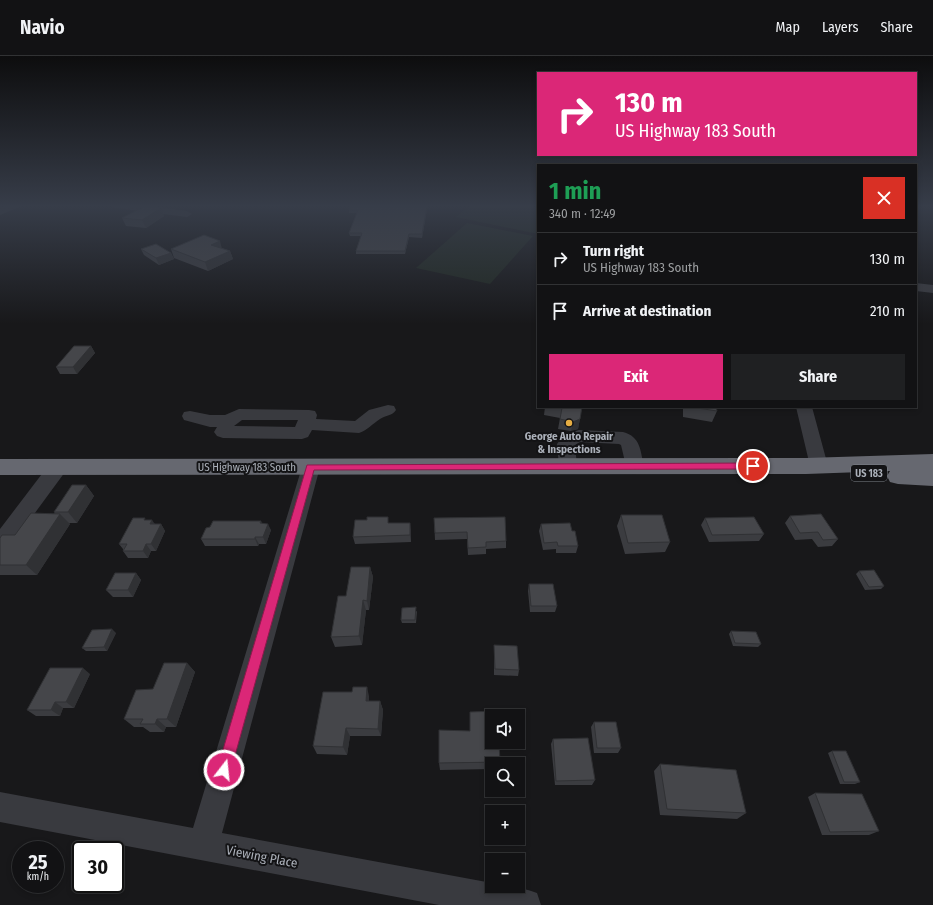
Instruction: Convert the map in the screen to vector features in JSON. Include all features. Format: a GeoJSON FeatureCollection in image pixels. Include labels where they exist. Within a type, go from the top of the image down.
{"type":"FeatureCollection","features":[{"type":"Feature","properties":{"kind":"highway","name":"US Highway 183 South"},"geometry":{"type":"LineString","coordinates":[[0,467],[812,466],[933,462]]}},
{"type":"Feature","properties":{"kind":"highway","name":"US Highway 183 South"},"geometry":{"type":"LineString","coordinates":[[812,466],[933,478]]}},
{"type":"Feature","properties":{"kind":"street"},"geometry":{"type":"LineString","coordinates":[[917,287],[933,289]]}},
{"type":"Feature","properties":{"kind":"street"},"geometry":{"type":"LineString","coordinates":[[804,408],[812,466]]}},
{"type":"Feature","properties":{"kind":"street"},"geometry":{"type":"LineString","coordinates":[[190,416],[210,421],[228,421],[223,432],[302,433],[305,424],[359,427],[375,414],[388,410]]}},
{"type":"Feature","properties":{"kind":"street"},"geometry":{"type":"LineString","coordinates":[[568,466],[566,444],[570,439],[579,436],[623,438],[629,442],[635,466]]}},
{"type":"Feature","properties":{"kind":"street"},"geometry":{"type":"LineString","coordinates":[[0,545],[58,467]]}},
{"type":"Feature","properties":{"kind":"street"},"geometry":{"type":"LineString","coordinates":[[203,845],[310,467]]}},
{"type":"Feature","properties":{"kind":"street","name":"Viewing Place"},"geometry":{"type":"LineString","coordinates":[[0,807],[524,905]]}},
{"type":"Feature","properties":{"kind":"shaded area"},"geometry":{"type":"Polygon","coordinates":[[[442,245],[525,245],[490,284],[416,268],[442,245]]]}},
{"type":"Feature","properties":{"kind":"building"},"geometry":{"type":"Polygon","coordinates":[[[157,245],[171,253],[156,258],[141,249],[157,245]]]}},
{"type":"Feature","properties":{"kind":"building"},"geometry":{"type":"Polygon","coordinates":[[[181,245],[212,245],[230,251],[205,262],[171,249],[181,245]]]}},
{"type":"Feature","properties":{"kind":"building"},"geometry":{"type":"Polygon","coordinates":[[[358,245],[407,245],[405,251],[356,251],[358,245]]]}},
{"type":"Feature","properties":{"kind":"building"},"geometry":{"type":"Polygon","coordinates":[[[74,346],[91,346],[73,367],[56,367],[74,346]]]}},
{"type":"Feature","properties":{"kind":"building"},"geometry":{"type":"Polygon","coordinates":[[[562,408],[582,408],[580,419],[573,422],[560,419],[562,408]]]}},
{"type":"Feature","properties":{"kind":"building"},"geometry":{"type":"Polygon","coordinates":[[[698,408],[716,408],[717,411],[698,408]]]}},
{"type":"Feature","properties":{"kind":"building"},"geometry":{"type":"Polygon","coordinates":[[[72,485],[86,485],[68,512],[54,512],[72,485]]]}},
{"type":"Feature","properties":{"kind":"building"},"geometry":{"type":"Polygon","coordinates":[[[31,513],[60,514],[26,565],[0,565],[0,538],[2,535],[15,535],[31,513]]]}},
{"type":"Feature","properties":{"kind":"building"},"geometry":{"type":"Polygon","coordinates":[[[821,514],[838,539],[823,540],[818,532],[800,533],[790,516],[821,514]]]}},
{"type":"Feature","properties":{"kind":"building"},"geometry":{"type":"Polygon","coordinates":[[[621,515],[662,515],[670,542],[628,543],[621,515]]]}},
{"type":"Feature","properties":{"kind":"building"},"geometry":{"type":"Polygon","coordinates":[[[367,517],[388,517],[388,523],[410,523],[410,535],[353,537],[355,520],[367,520],[367,517]]]}},
{"type":"Feature","properties":{"kind":"building"},"geometry":{"type":"Polygon","coordinates":[[[505,517],[506,541],[486,542],[486,547],[468,548],[467,532],[435,533],[434,518],[505,517]]]}},
{"type":"Feature","properties":{"kind":"building"},"geometry":{"type":"Polygon","coordinates":[[[754,517],[764,534],[712,535],[705,518],[754,517]]]}},
{"type":"Feature","properties":{"kind":"building"},"geometry":{"type":"Polygon","coordinates":[[[133,518],[145,518],[144,520],[152,520],[150,524],[161,524],[151,544],[146,544],[143,551],[123,551],[127,544],[119,544],[133,518]]]}},
{"type":"Feature","properties":{"kind":"building"},"geometry":{"type":"Polygon","coordinates":[[[213,521],[261,521],[260,523],[268,524],[263,537],[255,537],[255,539],[201,539],[206,528],[210,527],[213,521]]]}},
{"type":"Feature","properties":{"kind":"building"},"geometry":{"type":"Polygon","coordinates":[[[570,523],[572,531],[575,531],[578,546],[558,546],[557,542],[544,543],[541,524],[570,523]]]}},
{"type":"Feature","properties":{"kind":"building"},"geometry":{"type":"Polygon","coordinates":[[[351,567],[370,567],[367,601],[363,600],[359,636],[331,637],[338,596],[346,596],[351,567]]]}},
{"type":"Feature","properties":{"kind":"building"},"geometry":{"type":"Polygon","coordinates":[[[874,570],[884,586],[869,587],[859,571],[874,570]]]}},
{"type":"Feature","properties":{"kind":"building"},"geometry":{"type":"Polygon","coordinates":[[[115,573],[136,573],[128,590],[106,590],[115,573]]]}},
{"type":"Feature","properties":{"kind":"building"},"geometry":{"type":"Polygon","coordinates":[[[529,584],[553,584],[557,606],[531,606],[529,584]]]}},
{"type":"Feature","properties":{"kind":"building"},"geometry":{"type":"Polygon","coordinates":[[[416,607],[415,620],[401,620],[402,608],[416,607]]]}},
{"type":"Feature","properties":{"kind":"building"},"geometry":{"type":"Polygon","coordinates":[[[112,629],[104,647],[82,648],[92,630],[112,629]]]}},
{"type":"Feature","properties":{"kind":"building"},"geometry":{"type":"Polygon","coordinates":[[[731,631],[756,632],[761,644],[735,643],[731,631]]]}},
{"type":"Feature","properties":{"kind":"building"},"geometry":{"type":"Polygon","coordinates":[[[494,645],[517,646],[519,670],[495,669],[494,645]]]}},
{"type":"Feature","properties":{"kind":"building"},"geometry":{"type":"Polygon","coordinates":[[[164,663],[187,663],[167,719],[157,719],[155,724],[140,724],[143,719],[124,719],[136,690],[153,689],[164,663]]]}},
{"type":"Feature","properties":{"kind":"building"},"geometry":{"type":"Polygon","coordinates":[[[50,668],[83,668],[66,702],[55,702],[51,710],[27,710],[50,668]]]}},
{"type":"Feature","properties":{"kind":"building"},"geometry":{"type":"Polygon","coordinates":[[[353,687],[367,687],[366,701],[380,701],[378,729],[346,728],[343,747],[313,746],[323,692],[352,692],[353,687]]]}},
{"type":"Feature","properties":{"kind":"building"},"geometry":{"type":"Polygon","coordinates":[[[485,711],[485,749],[499,749],[500,757],[485,757],[485,762],[439,763],[439,730],[470,731],[470,712],[485,711]]]}},
{"type":"Feature","properties":{"kind":"building"},"geometry":{"type":"Polygon","coordinates":[[[594,722],[616,722],[621,748],[597,748],[594,722]]]}},
{"type":"Feature","properties":{"kind":"building"},"geometry":{"type":"Polygon","coordinates":[[[588,738],[595,780],[556,781],[553,739],[588,738]]]}},
{"type":"Feature","properties":{"kind":"building"},"geometry":{"type":"Polygon","coordinates":[[[832,751],[846,751],[860,782],[844,782],[832,751]]]}},
{"type":"Feature","properties":{"kind":"building"},"geometry":{"type":"Polygon","coordinates":[[[660,764],[736,770],[746,813],[667,809],[660,764]]]}},
{"type":"Feature","properties":{"kind":"building"},"geometry":{"type":"Polygon","coordinates":[[[815,793],[862,794],[879,831],[830,832],[815,793]]]}},
{"type":"Feature","properties":{"kind":"place","name":"George Auto Repair & Inspections"},"geometry":{"type":"Point","coordinates":[569,423]}},
{"type":"Feature","properties":{"kind":"route"},"geometry":{"type":"LineString","coordinates":[[224,770],[310,467],[753,466]]}}]}
